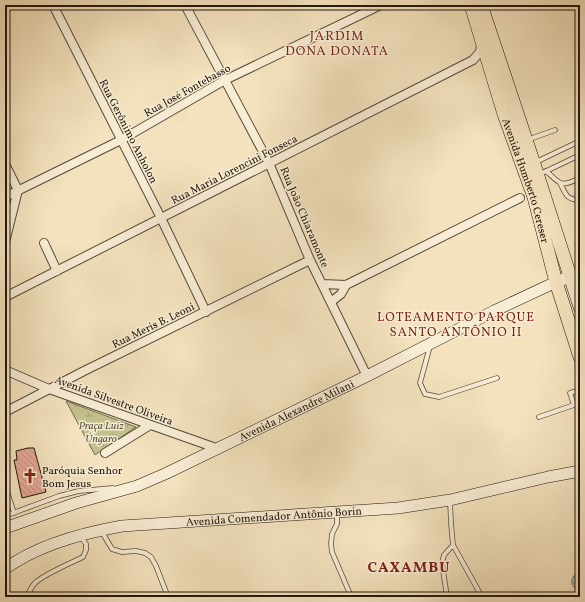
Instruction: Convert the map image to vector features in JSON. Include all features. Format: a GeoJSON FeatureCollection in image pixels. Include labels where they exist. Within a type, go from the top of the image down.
{"type":"FeatureCollection","features":[{"type":"Feature","properties":{"kind":"main road","name":"Avenida Humberto Cereser"},"geometry":{"type":"LineString","coordinates":[[471,5],[504,114],[534,198],[556,282],[580,357]]}},
{"type":"Feature","properties":{"kind":"main road","name":"Avenida Humberto Cereser"},"geometry":{"type":"LineString","coordinates":[[481,5],[526,140],[539,170],[575,275],[580,306]]}},
{"type":"Feature","properties":{"kind":"main road","name":"Avenida Alexandre Milani"},"geometry":{"type":"LineString","coordinates":[[5,525],[137,486],[167,473],[367,376],[494,311],[556,282],[575,275]]}},
{"type":"Feature","properties":{"kind":"main road","name":"Avenida Comendador Antônio Borin"},"geometry":{"type":"LineString","coordinates":[[548,477],[580,465]]}},
{"type":"Feature","properties":{"kind":"main road","name":"Avenida Comendador Antônio Borin"},"geometry":{"type":"LineString","coordinates":[[5,569],[17,560],[79,535],[122,526],[398,508],[450,500],[580,471]]}},
{"type":"Feature","properties":{"kind":"street","name":"Rua Gerônimo Anholon"},"geometry":{"type":"LineString","coordinates":[[53,5],[161,218],[206,312]]}},
{"type":"Feature","properties":{"kind":"street","name":"Rua João Chiaramonte"},"geometry":{"type":"LineString","coordinates":[[185,5],[269,163],[310,260],[367,376]]}},
{"type":"Feature","properties":{"kind":"street","name":"Rua José Fontebasso"},"geometry":{"type":"LineString","coordinates":[[5,197],[121,140],[225,80],[381,5]]}},
{"type":"Feature","properties":{"kind":"street"},"geometry":{"type":"LineString","coordinates":[[473,60],[480,52],[481,41]]}},
{"type":"Feature","properties":{"kind":"street"},"geometry":{"type":"LineString","coordinates":[[473,60],[478,59],[489,64]]}},
{"type":"Feature","properties":{"kind":"street","name":"Rua Maria Lorencini Fonseca"},"geometry":{"type":"LineString","coordinates":[[5,297],[473,60]]}},
{"type":"Feature","properties":{"kind":"street"},"geometry":{"type":"LineString","coordinates":[[5,164],[18,190],[5,242]]}},
{"type":"Feature","properties":{"kind":"street"},"geometry":{"type":"LineString","coordinates":[[323,284],[346,285],[520,198]]}},
{"type":"Feature","properties":{"kind":"street"},"geometry":{"type":"LineString","coordinates":[[44,243],[57,271]]}},
{"type":"Feature","properties":{"kind":"street","name":"Rua Meris B. Leoni"},"geometry":{"type":"LineString","coordinates":[[5,412],[310,260]]}},
{"type":"Feature","properties":{"kind":"street"},"geometry":{"type":"LineString","coordinates":[[331,302],[341,294],[346,285]]}},
{"type":"Feature","properties":{"kind":"street","name":"Avenida Silvestre Oliveira"},"geometry":{"type":"LineString","coordinates":[[5,370],[49,389],[216,448]]}},
{"type":"Feature","properties":{"kind":"street"},"geometry":{"type":"LineString","coordinates":[[105,453],[150,425]]}},
{"type":"Feature","properties":{"kind":"lane"},"geometry":{"type":"LineString","coordinates":[[526,140],[555,130]]}},
{"type":"Feature","properties":{"kind":"lane"},"geometry":{"type":"LineString","coordinates":[[539,170],[580,141]]}},
{"type":"Feature","properties":{"kind":"lane"},"geometry":{"type":"LineString","coordinates":[[539,170],[580,155]]}},
{"type":"Feature","properties":{"kind":"lane"},"geometry":{"type":"LineString","coordinates":[[539,170],[563,184],[569,184],[580,178]]}},
{"type":"Feature","properties":{"kind":"lane"},"geometry":{"type":"LineString","coordinates":[[560,183],[567,198],[572,200],[580,200]]}},
{"type":"Feature","properties":{"kind":"lane"},"geometry":{"type":"LineString","coordinates":[[432,342],[420,383],[425,394],[439,397],[497,378]]}},
{"type":"Feature","properties":{"kind":"lane"},"geometry":{"type":"LineString","coordinates":[[539,417],[574,405],[570,393],[580,390]]}},
{"type":"Feature","properties":{"kind":"lane"},"geometry":{"type":"LineString","coordinates":[[5,485],[14,512]]}},
{"type":"Feature","properties":{"kind":"lane"},"geometry":{"type":"LineString","coordinates":[[5,525],[14,512],[59,496],[79,491],[137,486]]}},
{"type":"Feature","properties":{"kind":"lane"},"geometry":{"type":"LineString","coordinates":[[450,500],[454,545],[482,597]]}},
{"type":"Feature","properties":{"kind":"lane"},"geometry":{"type":"LineString","coordinates":[[337,512],[337,524],[332,534],[332,552],[350,594],[355,597]]}},
{"type":"Feature","properties":{"kind":"lane"},"geometry":{"type":"LineString","coordinates":[[101,530],[112,549],[122,552],[136,551],[145,553],[151,557],[168,597]]}},
{"type":"Feature","properties":{"kind":"lane"},"geometry":{"type":"LineString","coordinates":[[27,597],[36,582],[83,557],[86,550],[86,544],[79,535]]}},
{"type":"Feature","properties":{"kind":"lane"},"geometry":{"type":"LineString","coordinates":[[447,597],[442,563],[444,555],[454,545]]}},
{"type":"Feature","properties":{"kind":"green space","name":"Praça Luiz Úngaro"},"geometry":{"type":"Polygon","coordinates":[[[66,401],[136,427],[95,455],[66,401]]]}},
{"type":"Feature","properties":{"kind":"water"},"geometry":{"type":"Polygon","coordinates":[[[580,572],[580,591],[572,584],[572,579],[580,572]]]}},
{"type":"Feature","properties":{"kind":"building","name":"Paróquia Senhor Bom Jesus"},"geometry":{"type":"Polygon","coordinates":[[[34,448],[46,492],[22,498],[14,460],[17,460],[16,451],[34,448]]]}},
{"type":"Feature","properties":{"kind":"place","name":"Paróquia Senhor Bom Jesus"},"geometry":{"type":"Point","coordinates":[30,476]}},
{"type":"Feature","properties":{"kind":"district","name":"JARDIM DONA DONATA"},"geometry":{"type":"Point","coordinates":[337,42]}},
{"type":"Feature","properties":{"kind":"district","name":"LOTEAMENTO PARQUE SANTO ANTÔNIO II"},"geometry":{"type":"Point","coordinates":[456,324]}},
{"type":"Feature","properties":{"kind":"district","name":"CAXAMBU"},"geometry":{"type":"Point","coordinates":[409,567]}}]}
